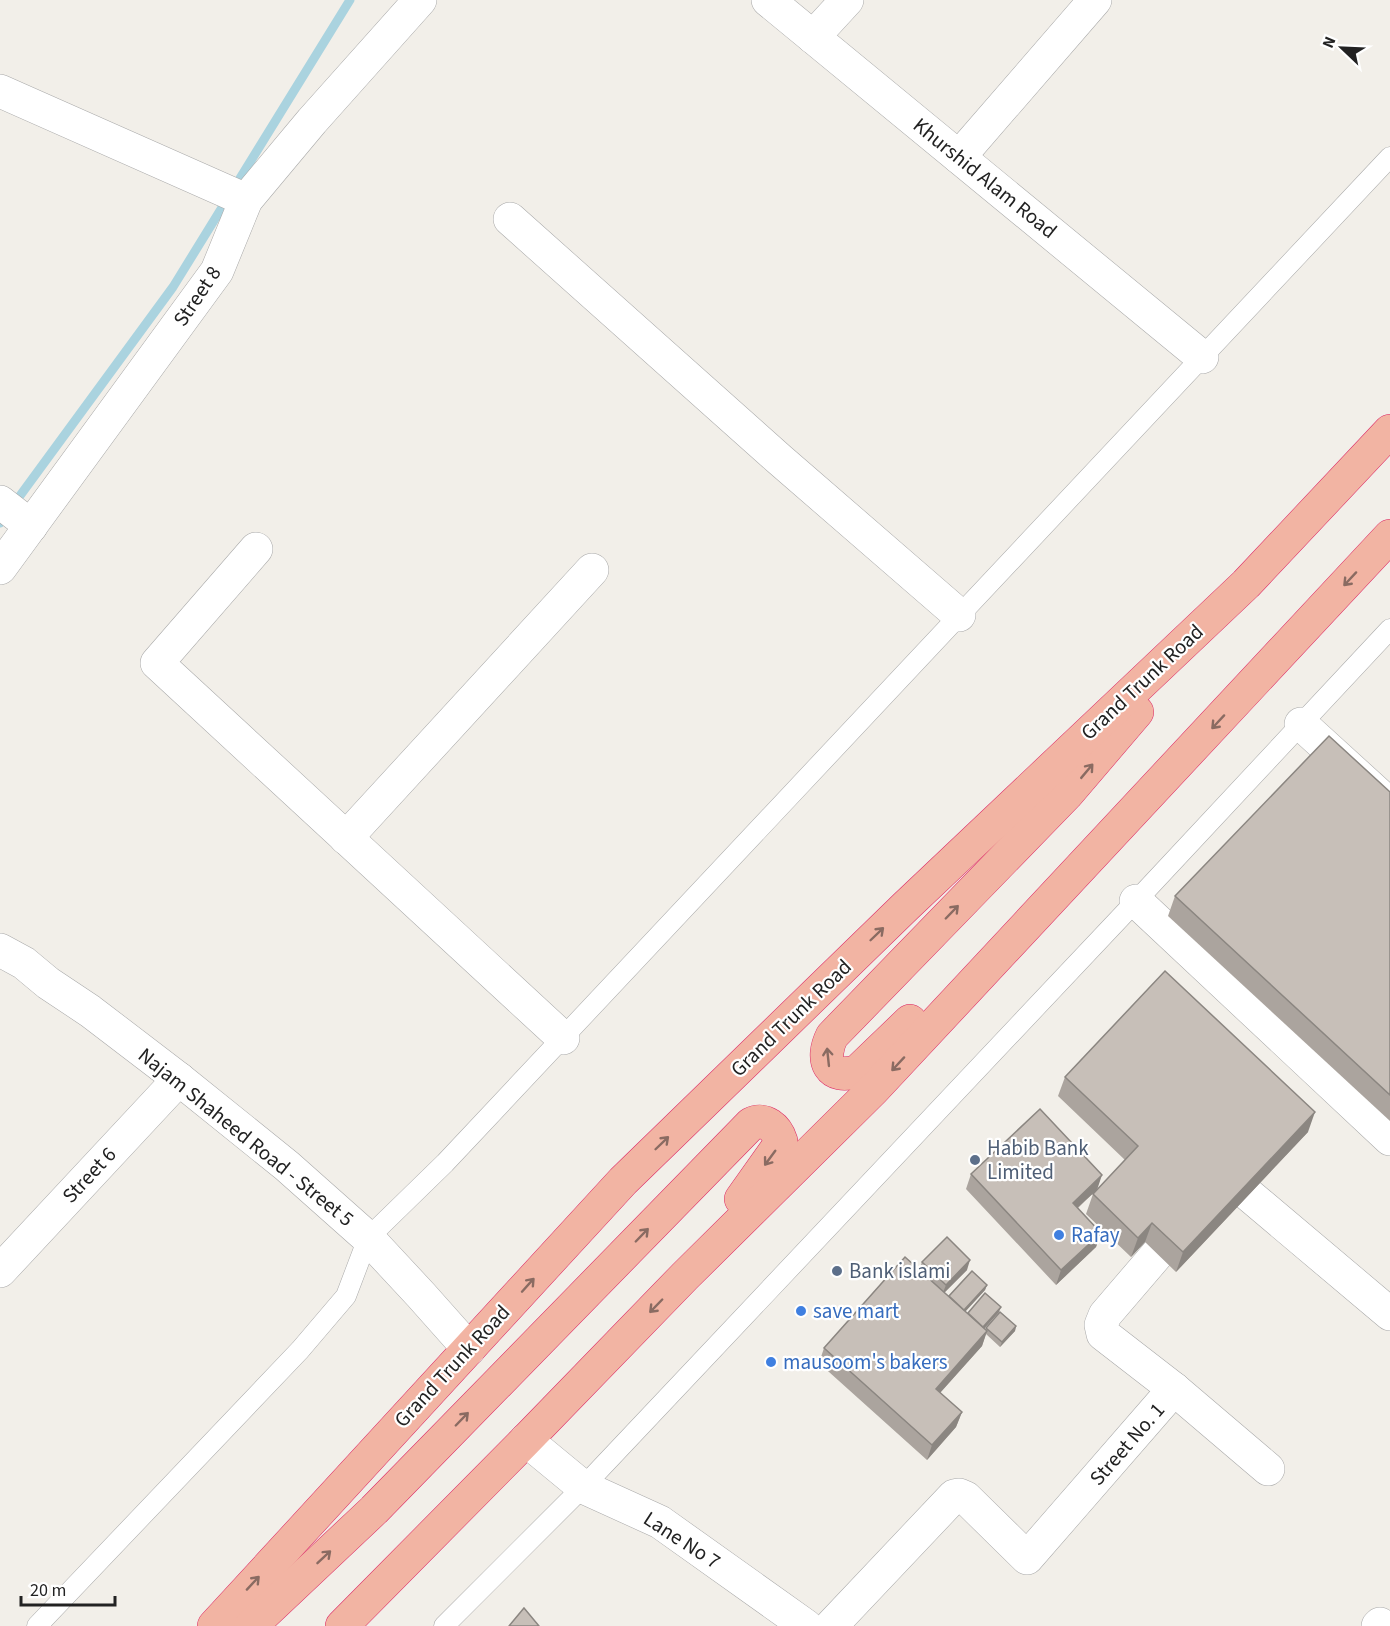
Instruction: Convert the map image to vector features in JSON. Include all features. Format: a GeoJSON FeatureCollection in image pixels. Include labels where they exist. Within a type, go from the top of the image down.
{"type":"FeatureCollection","features":[{"type":"Feature","properties":{"kind":"highway","name":"Grand Trunk Road"},"geometry":{"type":"LineString","coordinates":[[214,1626],[623,1181],[906,906],[1246,584],[1390,431]]}},
{"type":"Feature","properties":{"kind":"highway"},"geometry":{"type":"LineString","coordinates":[[342,1626],[685,1276],[873,1090],[1390,536]]}},
{"type":"Feature","properties":{"kind":"highway"},"geometry":{"type":"LineString","coordinates":[[1160,784],[858,1071],[842,1073],[829,1067],[826,1051],[832,1036],[1067,794],[1246,584]]}},
{"type":"Feature","properties":{"kind":"highway"},"geometry":{"type":"LineString","coordinates":[[251,1626],[374,1510],[751,1124],[764,1121],[772,1126],[779,1135],[781,1141],[778,1147],[685,1276]]}},
{"type":"Feature","properties":{"kind":"street","name":"Street 8"},"geometry":{"type":"LineString","coordinates":[[0,568],[17,515],[217,271],[232,194],[312,121],[420,0]]}},
{"type":"Feature","properties":{"kind":"street","name":"Khurshid Alam Road"},"geometry":{"type":"LineString","coordinates":[[768,0],[1202,357]]}},
{"type":"Feature","properties":{"kind":"street"},"geometry":{"type":"LineString","coordinates":[[813,37],[847,0]]}},
{"type":"Feature","properties":{"kind":"street"},"geometry":{"type":"LineString","coordinates":[[959,157],[1095,0]]}},
{"type":"Feature","properties":{"kind":"street"},"geometry":{"type":"LineString","coordinates":[[0,91],[232,194]]}},
{"type":"Feature","properties":{"kind":"street"},"geometry":{"type":"LineString","coordinates":[[510,219],[779,459],[959,615]]}},
{"type":"Feature","properties":{"kind":"street"},"geometry":{"type":"LineString","coordinates":[[256,549],[157,663],[562,1038]]}},
{"type":"Feature","properties":{"kind":"street"},"geometry":{"type":"LineString","coordinates":[[346,838],[592,570]]}},
{"type":"Feature","properties":{"kind":"street"},"geometry":{"type":"LineString","coordinates":[[1301,724],[1390,805]]}},
{"type":"Feature","properties":{"kind":"street"},"geometry":{"type":"LineString","coordinates":[[1136,901],[1390,1139]]}},
{"type":"Feature","properties":{"kind":"street","name":"Najam Shaheed Road - Street 5"},"geometry":{"type":"LineString","coordinates":[[0,950],[24,963],[48,983],[90,1011],[287,1166],[368,1238],[469,1349]]}},
{"type":"Feature","properties":{"kind":"street","name":"Street 6"},"geometry":{"type":"LineString","coordinates":[[0,1271],[179,1079]]}},
{"type":"Feature","properties":{"kind":"street","name":"Street No. 1"},"geometry":{"type":"LineString","coordinates":[[831,1626],[954,1496],[959,1495],[966,1498],[1027,1558],[1174,1389],[1103,1334],[1101,1325],[1105,1315],[1213,1189],[1222,1185],[1237,1185],[1390,1314]]}},
{"type":"Feature","properties":{"kind":"street"},"geometry":{"type":"LineString","coordinates":[[1174,1389],[1268,1469]]}},
{"type":"Feature","properties":{"kind":"street","name":"Lane No 7"},"geometry":{"type":"LineString","coordinates":[[526,1440],[584,1487],[660,1521],[806,1626]]}},
{"type":"Feature","properties":{"kind":"lane"},"geometry":{"type":"LineString","coordinates":[[37,1626],[300,1350],[346,1296],[368,1238],[445,1163],[1390,157]]}},
{"type":"Feature","properties":{"kind":"lane"},"geometry":{"type":"LineString","coordinates":[[444,1626],[584,1487],[1390,629]]}},
{"type":"Feature","properties":{"kind":"building"},"geometry":{"type":"Polygon","coordinates":[[[1329,736],[1390,792],[1390,1095],[1175,896],[1329,736]]]}},
{"type":"Feature","properties":{"kind":"building"},"geometry":{"type":"Polygon","coordinates":[[[1165,971],[1315,1112],[1183,1252],[1152,1223],[1138,1238],[1093,1194],[1138,1146],[1065,1077],[1165,971]]]}},
{"type":"Feature","properties":{"kind":"building"},"geometry":{"type":"Polygon","coordinates":[[[1040,1109],[1102,1175],[1073,1203],[1101,1233],[1061,1270],[971,1174],[1040,1109]]]}},
{"type":"Feature","properties":{"kind":"building"},"geometry":{"type":"Polygon","coordinates":[[[947,1237],[970,1260],[946,1285],[922,1262],[947,1237]]]}},
{"type":"Feature","properties":{"kind":"building"},"geometry":{"type":"Polygon","coordinates":[[[905,1257],[987,1331],[936,1389],[962,1412],[932,1445],[824,1348],[905,1257]]]}},
{"type":"Feature","properties":{"kind":"building"},"geometry":{"type":"Polygon","coordinates":[[[972,1271],[987,1285],[964,1310],[949,1296],[972,1271]]]}},
{"type":"Feature","properties":{"kind":"building"},"geometry":{"type":"Polygon","coordinates":[[[985,1293],[1001,1307],[983,1327],[968,1313],[985,1293]]]}},
{"type":"Feature","properties":{"kind":"building"},"geometry":{"type":"Polygon","coordinates":[[[1000,1312],[1016,1326],[1002,1342],[986,1328],[1000,1312]]]}},
{"type":"Feature","properties":{"kind":"building"},"geometry":{"type":"Polygon","coordinates":[[[524,1608],[539,1626],[509,1626],[524,1608]]]}},
{"type":"Feature","properties":{"kind":"waterway"},"geometry":{"type":"LineString","coordinates":[[0,523],[173,287],[350,0]]}},
{"type":"Feature","properties":{"kind":"place","name":"Habib Bank Limited"},"geometry":{"type":"Point","coordinates":[975,1160]}},
{"type":"Feature","properties":{"kind":"place","name":"Rafay"},"geometry":{"type":"Point","coordinates":[1059,1235]}},
{"type":"Feature","properties":{"kind":"place","name":"Bank islami"},"geometry":{"type":"Point","coordinates":[837,1271]}},
{"type":"Feature","properties":{"kind":"place","name":"save mart"},"geometry":{"type":"Point","coordinates":[801,1311]}},
{"type":"Feature","properties":{"kind":"place","name":"mausoom's bakers"},"geometry":{"type":"Point","coordinates":[771,1362]}}]}
